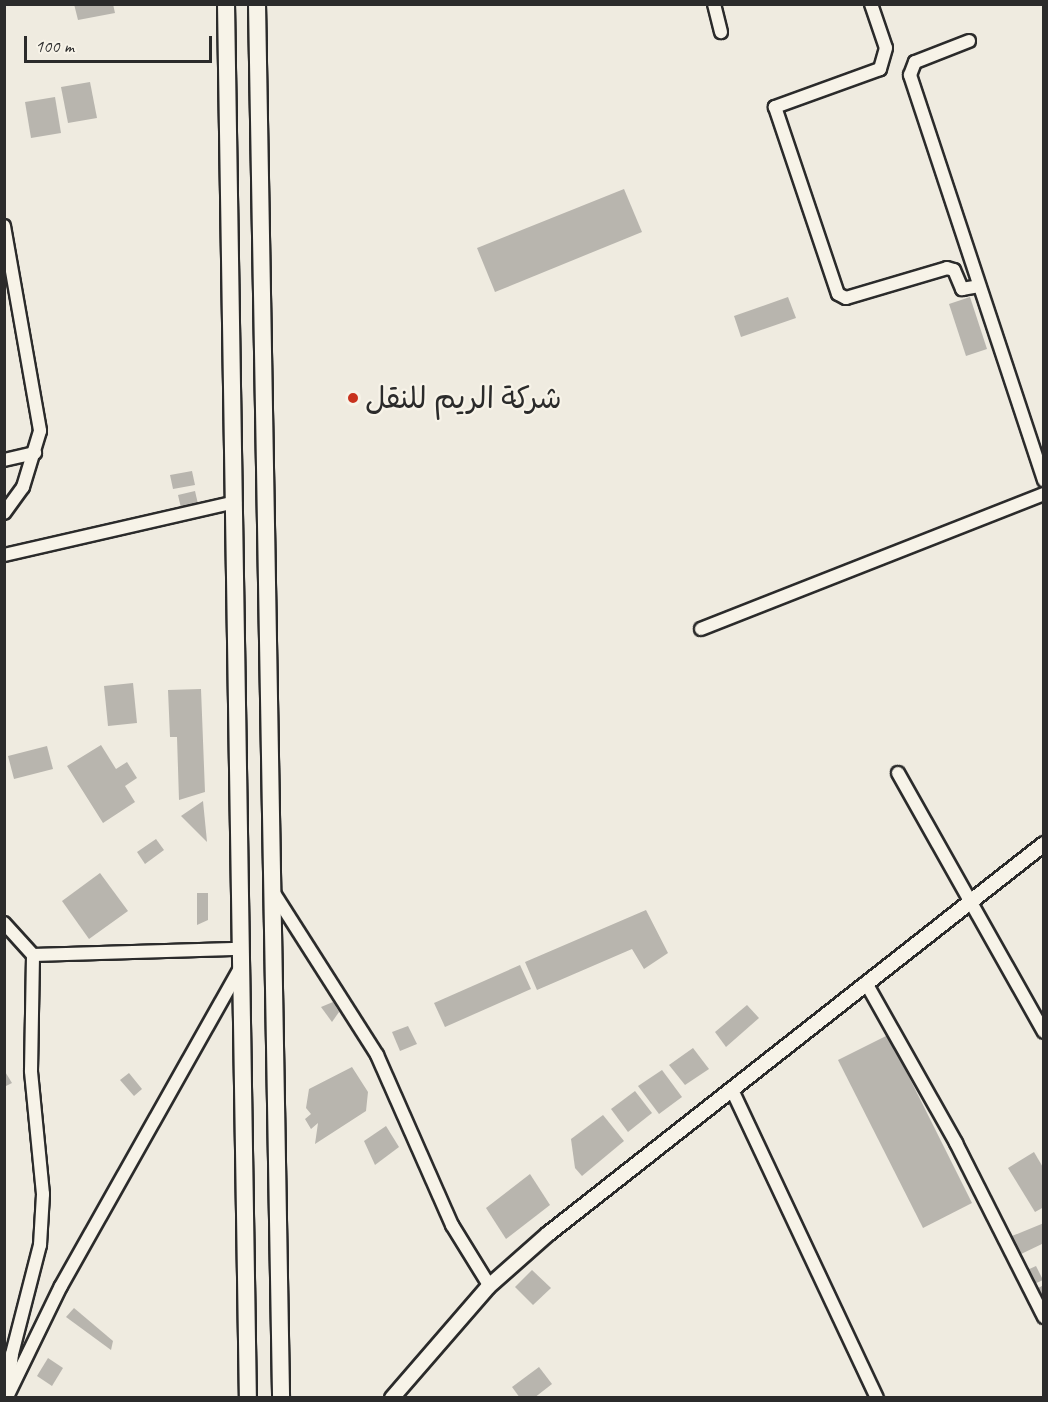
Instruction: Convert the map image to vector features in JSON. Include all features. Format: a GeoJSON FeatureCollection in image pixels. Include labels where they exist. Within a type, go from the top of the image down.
{"type":"FeatureCollection","features":[{"type":"Feature","properties":{"kind":"main road"},"geometry":{"type":"LineString","coordinates":[[226,4],[248,1398]]}},
{"type":"Feature","properties":{"kind":"main road"},"geometry":{"type":"LineString","coordinates":[[257,4],[280,1398]]}},
{"type":"Feature","properties":{"kind":"main road"},"geometry":{"type":"LineString","coordinates":[[238,694],[268,694]]}},
{"type":"Feature","properties":{"kind":"street"},"geometry":{"type":"LineString","coordinates":[[714,4],[721,32]]}},
{"type":"Feature","properties":{"kind":"street"},"geometry":{"type":"LineString","coordinates":[[871,4],[886,48],[880,69],[775,107],[838,294],[846,297],[947,268],[954,270],[962,289],[979,286]]}},
{"type":"Feature","properties":{"kind":"street"},"geometry":{"type":"LineString","coordinates":[[969,40],[915,62],[910,75],[1044,480]]}},
{"type":"Feature","properties":{"kind":"street"},"geometry":{"type":"LineString","coordinates":[[4,226],[40,405],[35,453],[23,487],[4,513]]}},
{"type":"Feature","properties":{"kind":"street"},"geometry":{"type":"LineString","coordinates":[[4,460],[35,453]]}},
{"type":"Feature","properties":{"kind":"street"},"geometry":{"type":"LineString","coordinates":[[701,629],[1044,494]]}},
{"type":"Feature","properties":{"kind":"street"},"geometry":{"type":"LineString","coordinates":[[4,555],[235,502]]}},
{"type":"Feature","properties":{"kind":"street"},"geometry":{"type":"LineString","coordinates":[[898,773],[1044,1032]]}},
{"type":"Feature","properties":{"kind":"street"},"geometry":{"type":"LineString","coordinates":[[392,1398],[489,1285],[734,1092],[866,983],[1044,844]]}},
{"type":"Feature","properties":{"kind":"street"},"geometry":{"type":"LineString","coordinates":[[272,890],[377,1055],[452,1225],[489,1285]]}},
{"type":"Feature","properties":{"kind":"street"},"geometry":{"type":"LineString","coordinates":[[4,923],[33,955],[31,1071],[43,1194],[40,1245],[12,1354],[7,1397]]}},
{"type":"Feature","properties":{"kind":"street"},"geometry":{"type":"LineString","coordinates":[[33,955],[241,949]]}},
{"type":"Feature","properties":{"kind":"street"},"geometry":{"type":"LineString","coordinates":[[7,1397],[61,1286],[241,967]]}},
{"type":"Feature","properties":{"kind":"street"},"geometry":{"type":"LineString","coordinates":[[866,983],[957,1143],[1044,1317]]}},
{"type":"Feature","properties":{"kind":"street"},"geometry":{"type":"LineString","coordinates":[[734,1092],[877,1398]]}},
{"type":"Feature","properties":{"kind":"building"},"geometry":{"type":"Polygon","coordinates":[[[74,4],[113,4],[115,13],[78,20],[74,4]]]}},
{"type":"Feature","properties":{"kind":"building"},"geometry":{"type":"Polygon","coordinates":[[[90,82],[97,118],[68,123],[61,87],[90,82]]]}},
{"type":"Feature","properties":{"kind":"building"},"geometry":{"type":"Polygon","coordinates":[[[55,97],[61,133],[31,138],[25,102],[55,97]]]}},
{"type":"Feature","properties":{"kind":"building"},"geometry":{"type":"Polygon","coordinates":[[[624,189],[642,232],[495,292],[477,248],[624,189]]]}},
{"type":"Feature","properties":{"kind":"building"},"geometry":{"type":"Polygon","coordinates":[[[788,297],[796,318],[741,337],[734,316],[788,297]]]}},
{"type":"Feature","properties":{"kind":"building"},"geometry":{"type":"Polygon","coordinates":[[[970,297],[987,349],[966,356],[949,304],[970,297]]]}},
{"type":"Feature","properties":{"kind":"building"},"geometry":{"type":"Polygon","coordinates":[[[192,471],[195,485],[173,489],[170,475],[192,471]]]}},
{"type":"Feature","properties":{"kind":"building"},"geometry":{"type":"Polygon","coordinates":[[[195,491],[198,504],[181,508],[178,495],[195,491]]]}},
{"type":"Feature","properties":{"kind":"building"},"geometry":{"type":"Polygon","coordinates":[[[133,683],[137,723],[108,726],[104,686],[133,683]]]}},
{"type":"Feature","properties":{"kind":"building"},"geometry":{"type":"Polygon","coordinates":[[[201,689],[205,792],[179,800],[177,737],[170,737],[168,690],[201,689]]]}},
{"type":"Feature","properties":{"kind":"building"},"geometry":{"type":"Polygon","coordinates":[[[101,745],[116,769],[127,762],[137,778],[125,786],[135,802],[103,823],[67,766],[101,745]]]}},
{"type":"Feature","properties":{"kind":"building"},"geometry":{"type":"Polygon","coordinates":[[[47,746],[53,769],[14,779],[8,756],[47,746]]]}},
{"type":"Feature","properties":{"kind":"building"},"geometry":{"type":"Polygon","coordinates":[[[203,801],[207,842],[181,816],[203,801]]]}},
{"type":"Feature","properties":{"kind":"building"},"geometry":{"type":"Polygon","coordinates":[[[156,839],[164,850],[145,864],[137,852],[156,839]]]}},
{"type":"Feature","properties":{"kind":"building"},"geometry":{"type":"Polygon","coordinates":[[[100,873],[128,911],[89,939],[62,901],[100,873]]]}},
{"type":"Feature","properties":{"kind":"building"},"geometry":{"type":"Polygon","coordinates":[[[197,893],[208,893],[208,920],[197,925],[197,893]]]}},
{"type":"Feature","properties":{"kind":"building"},"geometry":{"type":"Polygon","coordinates":[[[646,910],[668,953],[644,969],[632,949],[537,990],[525,962],[646,910]]]}},
{"type":"Feature","properties":{"kind":"building"},"geometry":{"type":"Polygon","coordinates":[[[520,965],[531,989],[445,1027],[434,1003],[520,965]]]}},
{"type":"Feature","properties":{"kind":"building"},"geometry":{"type":"Polygon","coordinates":[[[333,1002],[339,1012],[332,1022],[321,1007],[333,1002]]]}},
{"type":"Feature","properties":{"kind":"building"},"geometry":{"type":"Polygon","coordinates":[[[747,1005],[759,1018],[726,1047],[715,1032],[747,1005]]]}},
{"type":"Feature","properties":{"kind":"building"},"geometry":{"type":"Polygon","coordinates":[[[408,1026],[417,1044],[400,1051],[392,1032],[408,1026]]]}},
{"type":"Feature","properties":{"kind":"building"},"geometry":{"type":"Polygon","coordinates":[[[888,1035],[972,1203],[923,1228],[838,1060],[888,1035]]]}},
{"type":"Feature","properties":{"kind":"building"},"geometry":{"type":"Polygon","coordinates":[[[693,1048],[709,1069],[685,1085],[669,1065],[693,1048]]]}},
{"type":"Feature","properties":{"kind":"building"},"geometry":{"type":"Polygon","coordinates":[[[352,1067],[368,1092],[366,1111],[315,1144],[318,1123],[311,1129],[305,1119],[311,1114],[306,1108],[309,1089],[352,1067]]]}},
{"type":"Feature","properties":{"kind":"building"},"geometry":{"type":"Polygon","coordinates":[[[4,1070],[12,1083],[4,1087],[4,1070]]]}},
{"type":"Feature","properties":{"kind":"building"},"geometry":{"type":"Polygon","coordinates":[[[662,1070],[682,1097],[659,1114],[638,1086],[662,1070]]]}},
{"type":"Feature","properties":{"kind":"building"},"geometry":{"type":"Polygon","coordinates":[[[129,1073],[142,1089],[134,1096],[120,1080],[129,1073]]]}},
{"type":"Feature","properties":{"kind":"building"},"geometry":{"type":"Polygon","coordinates":[[[635,1091],[652,1113],[628,1132],[611,1109],[635,1091]]]}},
{"type":"Feature","properties":{"kind":"building"},"geometry":{"type":"Polygon","coordinates":[[[603,1115],[624,1141],[582,1176],[575,1168],[571,1139],[603,1115]]]}},
{"type":"Feature","properties":{"kind":"building"},"geometry":{"type":"Polygon","coordinates":[[[386,1126],[399,1147],[375,1165],[364,1141],[386,1126]]]}},
{"type":"Feature","properties":{"kind":"building"},"geometry":{"type":"Polygon","coordinates":[[[1034,1152],[1044,1169],[1044,1207],[1035,1212],[1008,1168],[1034,1152]]]}},
{"type":"Feature","properties":{"kind":"building"},"geometry":{"type":"Polygon","coordinates":[[[530,1174],[550,1205],[506,1239],[486,1208],[530,1174]]]}},
{"type":"Feature","properties":{"kind":"building"},"geometry":{"type":"Polygon","coordinates":[[[1044,1223],[1044,1243],[1019,1255],[1012,1236],[1044,1223]]]}},
{"type":"Feature","properties":{"kind":"building"},"geometry":{"type":"Polygon","coordinates":[[[1036,1266],[1043,1280],[1032,1285],[1025,1271],[1036,1266]]]}},
{"type":"Feature","properties":{"kind":"building"},"geometry":{"type":"Polygon","coordinates":[[[532,1270],[551,1288],[533,1305],[515,1287],[532,1270]]]}},
{"type":"Feature","properties":{"kind":"building"},"geometry":{"type":"Polygon","coordinates":[[[1044,1285],[1044,1299],[1041,1300],[1036,1289],[1044,1285]]]}},
{"type":"Feature","properties":{"kind":"building"},"geometry":{"type":"Polygon","coordinates":[[[74,1308],[113,1341],[111,1350],[66,1317],[74,1308]]]}},
{"type":"Feature","properties":{"kind":"building"},"geometry":{"type":"Polygon","coordinates":[[[48,1358],[63,1368],[52,1386],[37,1376],[48,1358]]]}},
{"type":"Feature","properties":{"kind":"building"},"geometry":{"type":"Polygon","coordinates":[[[539,1367],[552,1384],[534,1398],[520,1398],[512,1387],[539,1367]]]}},
{"type":"Feature","properties":{"kind":"place","name":"شركة الريم للنقل"},"geometry":{"type":"Point","coordinates":[353,398]}}]}
